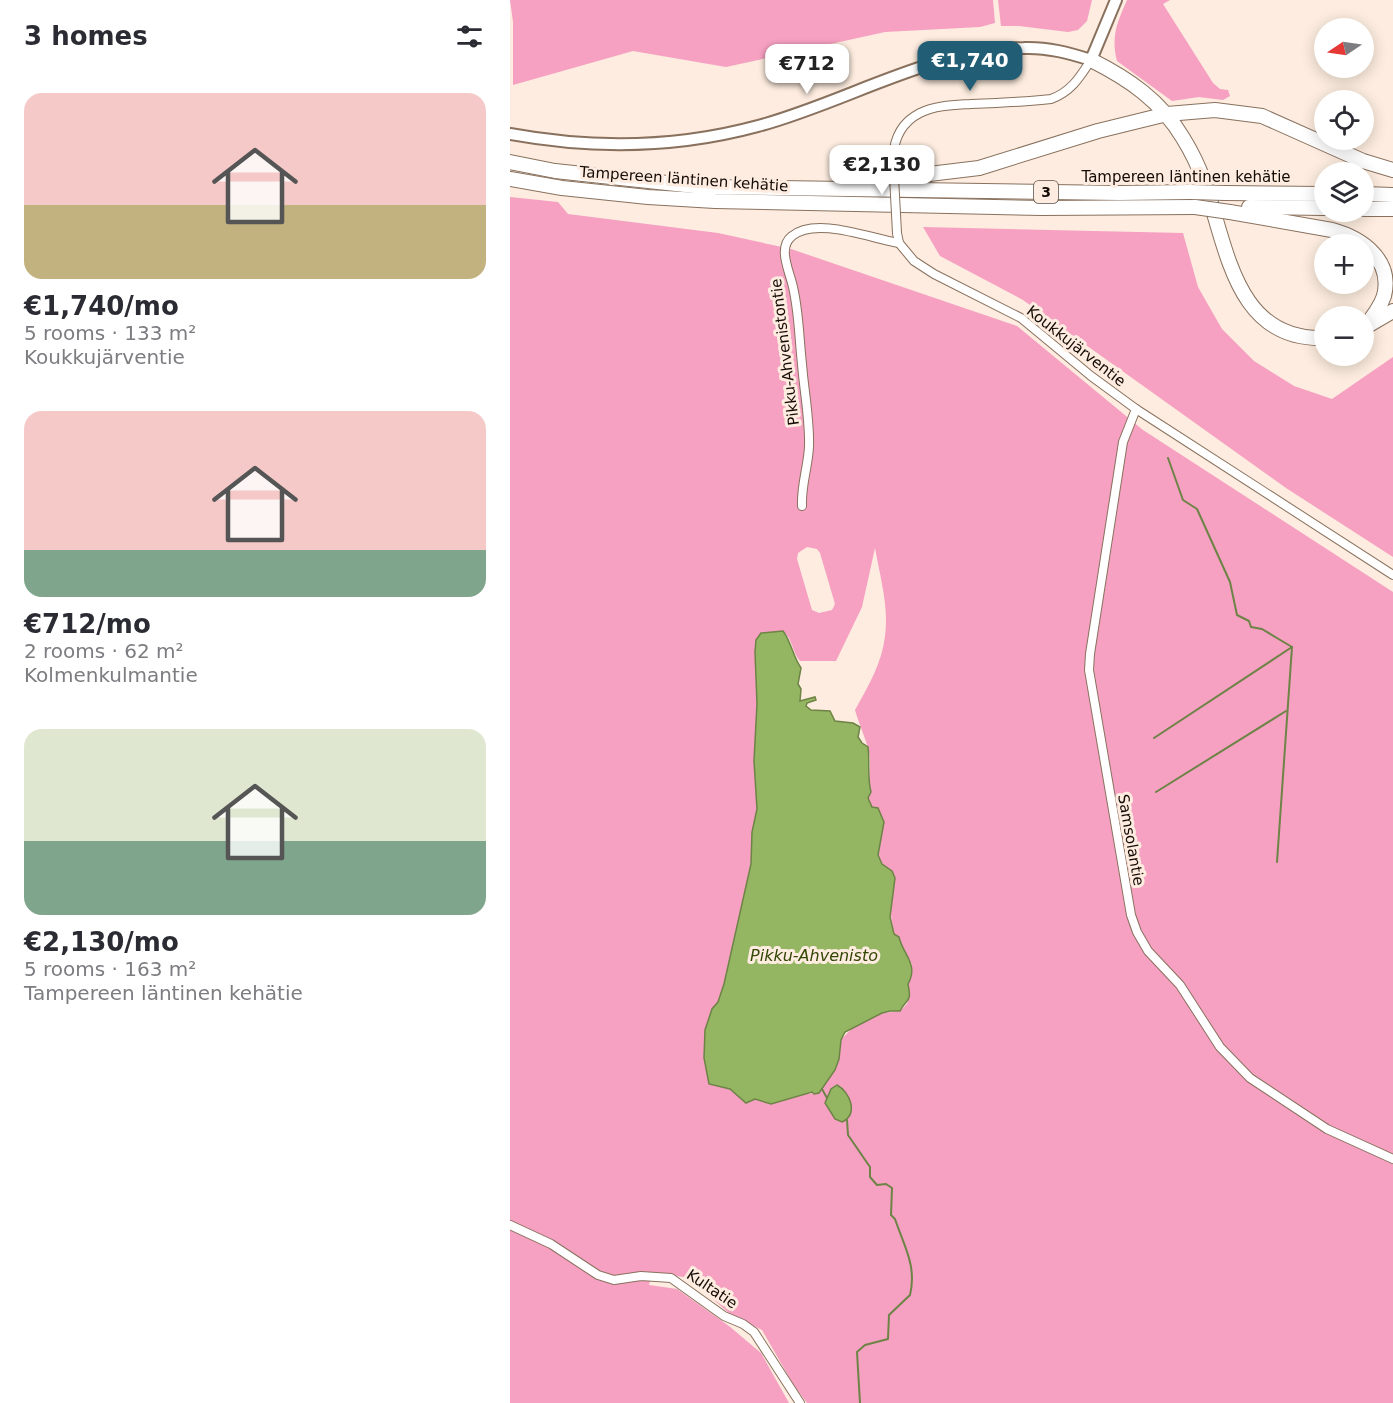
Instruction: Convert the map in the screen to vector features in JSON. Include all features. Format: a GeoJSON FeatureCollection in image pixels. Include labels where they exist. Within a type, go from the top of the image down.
{"type":"FeatureCollection","features":[{"type":"Feature","properties":{"kind":"highway"},"geometry":{"type":"LineString","coordinates":[[1091,60],[1136,85],[1167,114],[1182,137],[1203,178],[1229,264],[1247,300],[1266,320],[1278,328],[1304,337],[1314,338]]}},
{"type":"Feature","properties":{"kind":"highway"},"geometry":{"type":"LineString","coordinates":[[805,189],[979,168],[1098,131],[1167,114],[1215,110],[1262,116],[1364,161],[1393,170]]}},
{"type":"Feature","properties":{"kind":"highway","name":"Tampereen läntinen kehätie"},"geometry":{"type":"LineString","coordinates":[[510,162],[555,171],[704,187],[1314,194]]}},
{"type":"Feature","properties":{"kind":"highway","name":"Tampereen läntinen kehätie"},"geometry":{"type":"LineString","coordinates":[[510,179],[562,188],[715,201],[1042,208],[1195,207],[1230,210],[1314,208]]}},
{"type":"Feature","properties":{"kind":"highway"},"geometry":{"type":"LineString","coordinates":[[1374,194],[1393,195]]}},
{"type":"Feature","properties":{"kind":"highway"},"geometry":{"type":"LineString","coordinates":[[1374,209],[1393,209]]}},
{"type":"Feature","properties":{"kind":"highway"},"geometry":{"type":"LineString","coordinates":[[1230,210],[1332,230],[1359,240],[1373,251],[1382,265],[1386,287],[1381,303],[1374,313]]}},
{"type":"Feature","properties":{"kind":"highway"},"geometry":{"type":"LineString","coordinates":[[1374,322],[1393,311]]}},
{"type":"Feature","properties":{"kind":"street"},"geometry":{"type":"LineString","coordinates":[[899,243],[893,158],[897,134],[921,112],[949,106],[1051,99],[1061,95],[1072,87],[1091,60],[1116,0]]}},
{"type":"Feature","properties":{"kind":"street"},"geometry":{"type":"LineString","coordinates":[[510,134],[586,144],[669,143],[757,127],[824,105],[933,63],[981,52],[1025,48],[1048,49],[1091,60]]}},
{"type":"Feature","properties":{"kind":"street","name":"Pikku-Ahvenistontie"},"geometry":{"type":"LineString","coordinates":[[802,506],[809,447],[794,291],[787,264],[786,242],[802,230],[828,229],[855,232],[899,243]]}},
{"type":"Feature","properties":{"kind":"street","name":"Koukkujärventie"},"geometry":{"type":"LineString","coordinates":[[899,243],[914,261],[924,268],[1021,318],[1091,376],[1136,409],[1393,575]]}},
{"type":"Feature","properties":{"kind":"street","name":"Samsolantie"},"geometry":{"type":"LineString","coordinates":[[1136,409],[1123,442],[1089,670],[1131,915],[1137,932],[1148,951],[1180,985],[1220,1047],[1250,1078],[1327,1129],[1393,1159]]}},
{"type":"Feature","properties":{"kind":"street","name":"Kultatie"},"geometry":{"type":"LineString","coordinates":[[510,1225],[551,1244],[598,1275],[614,1280],[641,1276],[671,1278],[680,1283],[724,1316],[743,1324],[754,1332],[800,1403]]}},
{"type":"Feature","properties":{"kind":"shaded area"},"geometry":{"type":"Polygon","coordinates":[[[510,0],[993,0],[995,23],[980,27],[885,32],[726,67],[633,51],[513,85],[513,22],[510,0]]]}},
{"type":"Feature","properties":{"kind":"shaded area"},"geometry":{"type":"Polygon","coordinates":[[[998,0],[1092,0],[1087,21],[1078,30],[1068,32],[1001,26],[998,0]]]}},
{"type":"Feature","properties":{"kind":"shaded area"},"geometry":{"type":"Polygon","coordinates":[[[1127,0],[1170,0],[1163,4],[1213,83],[1220,89],[1228,90],[1230,96],[1223,100],[1199,97],[1172,101],[1117,61],[1116,30],[1127,0]]]}},
{"type":"Feature","properties":{"kind":"shaded area"},"geometry":{"type":"Polygon","coordinates":[[[510,197],[558,202],[568,214],[718,233],[791,249],[1017,326],[1143,430],[1393,592],[1393,1403],[807,1403],[793,1384],[762,1330],[730,1314],[689,1278],[652,1272],[649,1285],[677,1289],[729,1326],[761,1353],[789,1403],[510,1403],[510,197]],[[807,547],[798,553],[797,559],[812,610],[819,613],[832,610],[835,604],[820,553],[817,549],[807,547]],[[875,548],[862,607],[836,661],[800,661],[783,631],[761,633],[755,652],[757,704],[754,761],[757,809],[752,832],[751,864],[724,984],[718,1002],[712,1009],[714,1084],[730,1089],[746,1103],[755,1099],[771,1104],[801,1094],[819,1093],[835,1070],[841,1040],[853,1027],[882,1013],[900,1011],[907,1004],[910,994],[908,984],[912,964],[899,937],[894,934],[888,870],[878,854],[868,798],[871,792],[869,752],[855,710],[878,665],[885,636],[885,603],[875,548]]]}},
{"type":"Feature","properties":{"kind":"shaded area"},"geometry":{"type":"Polygon","coordinates":[[[923,227],[1183,233],[1198,287],[1222,329],[1254,361],[1294,386],[1332,399],[1393,357],[1393,557],[1286,488],[1023,300],[940,256],[923,227]]]}},
{"type":"Feature","properties":{"kind":"water","name":"Pikku-Ahvenisto"},"geometry":{"type":"Polygon","coordinates":[[[783,631],[801,668],[798,684],[801,689],[800,701],[815,697],[816,700],[807,703],[806,706],[811,710],[830,711],[835,721],[853,723],[860,727],[858,737],[868,747],[871,792],[868,798],[872,807],[878,808],[884,822],[878,855],[882,864],[892,871],[895,878],[890,917],[894,934],[899,937],[912,971],[908,984],[909,998],[900,1011],[882,1013],[845,1032],[841,1040],[835,1070],[819,1093],[812,1092],[771,1104],[755,1099],[746,1103],[730,1089],[709,1084],[704,1058],[705,1030],[724,984],[751,864],[752,832],[757,809],[754,761],[757,704],[756,640],[761,633],[783,631]]]}},
{"type":"Feature","properties":{"kind":"water"},"geometry":{"type":"Polygon","coordinates":[[[837,1085],[846,1093],[851,1103],[850,1114],[842,1122],[835,1119],[825,1103],[831,1089],[837,1085]]]}},
{"type":"Feature","properties":{"kind":"waterway"},"geometry":{"type":"LineString","coordinates":[[1168,458],[1183,500],[1197,509],[1230,582],[1237,615],[1249,621],[1251,627],[1262,629],[1292,647]]}},
{"type":"Feature","properties":{"kind":"waterway"},"geometry":{"type":"LineString","coordinates":[[1154,738],[1292,647]]}},
{"type":"Feature","properties":{"kind":"waterway"},"geometry":{"type":"LineString","coordinates":[[1277,862],[1292,647]]}},
{"type":"Feature","properties":{"kind":"waterway"},"geometry":{"type":"LineString","coordinates":[[1156,792],[1286,711]]}},
{"type":"Feature","properties":{"kind":"waterway"},"geometry":{"type":"LineString","coordinates":[[822,1089],[827,1098]]}},
{"type":"Feature","properties":{"kind":"waterway"},"geometry":{"type":"LineString","coordinates":[[847,1120],[848,1135],[870,1167],[870,1177],[877,1185],[886,1184],[892,1188],[891,1215],[895,1219],[906,1247],[912,1275],[910,1295],[889,1315],[888,1339],[865,1345],[857,1352],[860,1403]]}}]}
